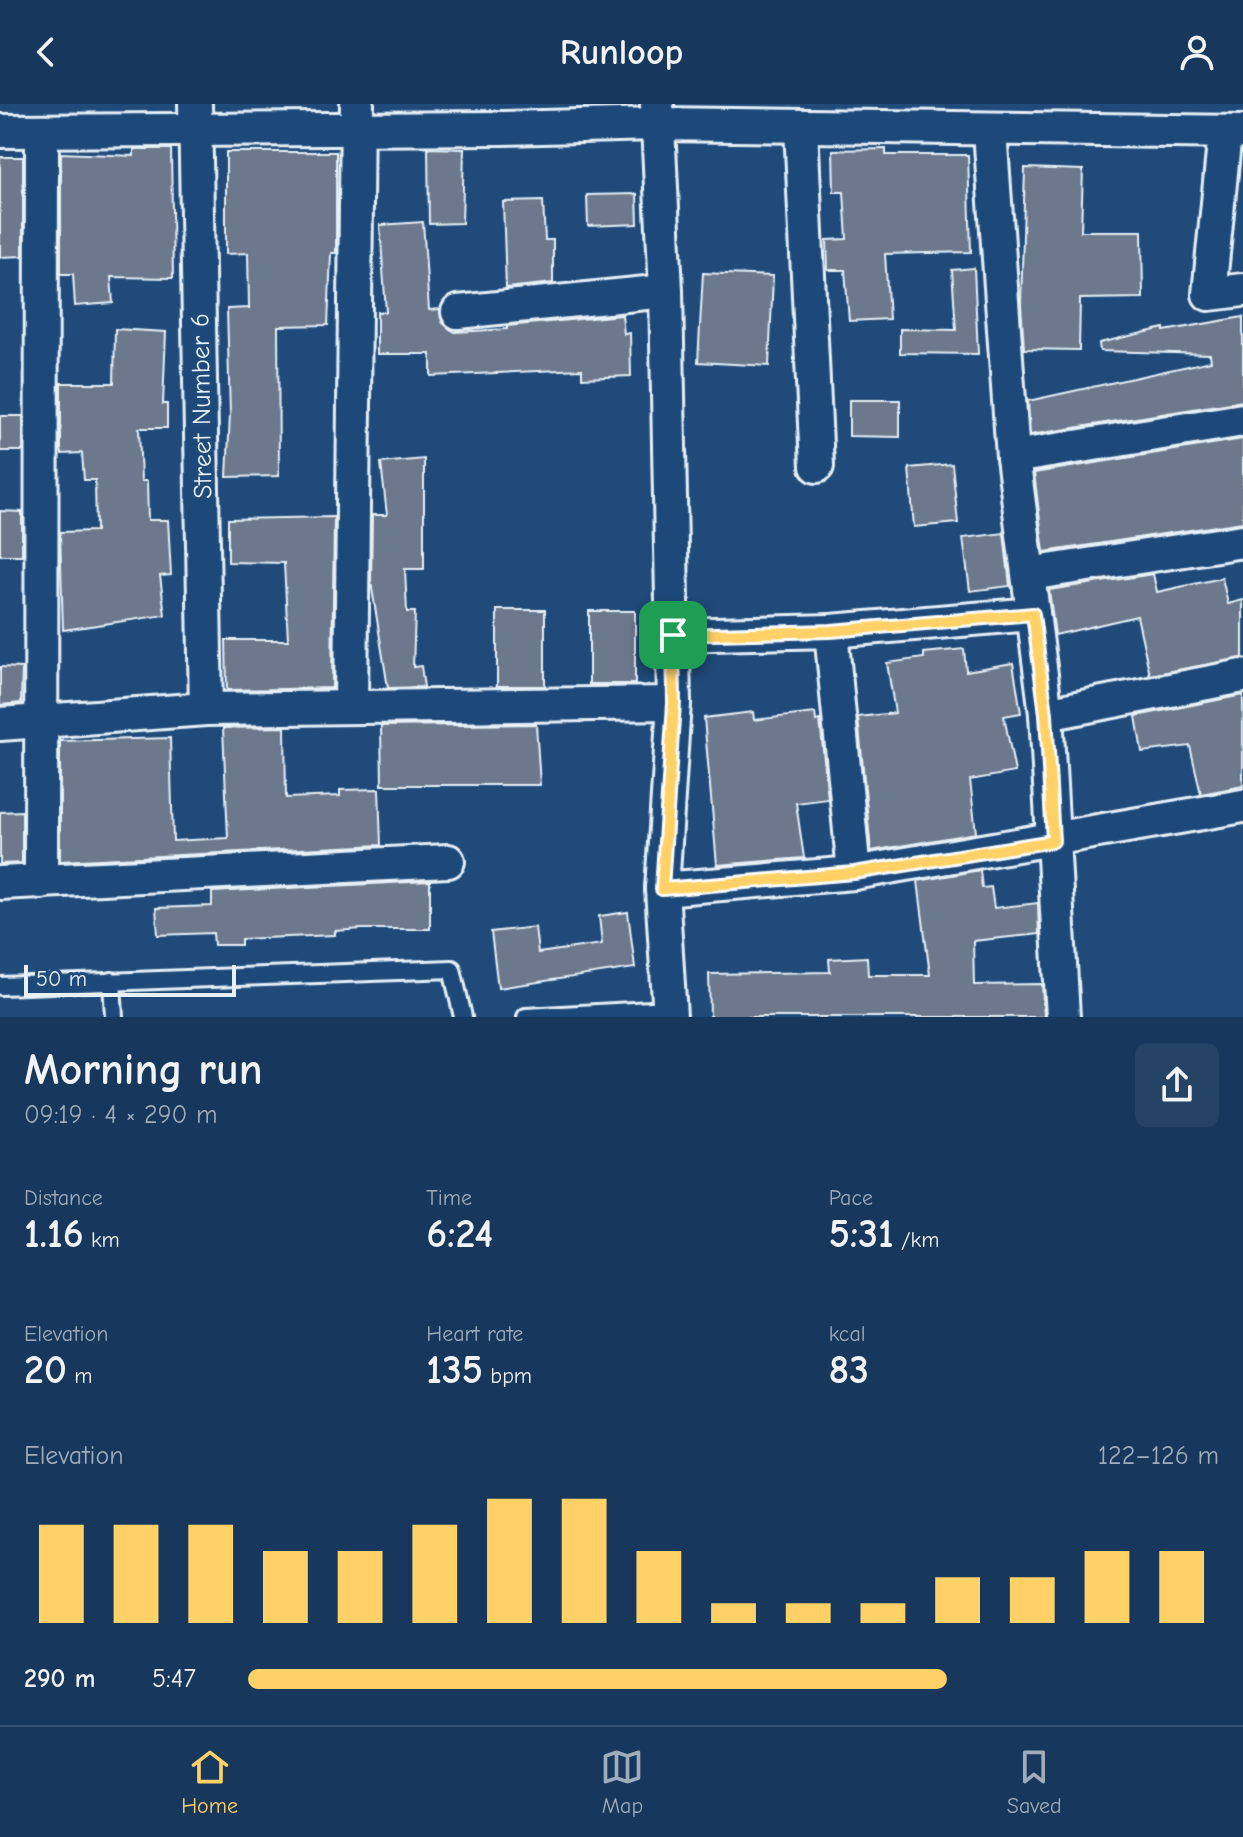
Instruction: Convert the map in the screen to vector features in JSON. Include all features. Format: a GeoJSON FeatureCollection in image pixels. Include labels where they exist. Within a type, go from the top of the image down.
{"type":"FeatureCollection","features":[{"type":"Feature","properties":{"kind":"street"},"geometry":{"type":"LineString","coordinates":[[657,114],[666,291],[674,703],[662,889],[669,1013]]}},
{"type":"Feature","properties":{"kind":"street"},"geometry":{"type":"LineString","coordinates":[[0,131],[42,133],[195,116],[657,114],[801,127],[1234,132],[1209,294],[1243,290]]}},
{"type":"Feature","properties":{"kind":"street","name":"Street Number 6"},"geometry":{"type":"LineString","coordinates":[[195,116],[206,709]]}},
{"type":"Feature","properties":{"kind":"street"},"geometry":{"type":"LineString","coordinates":[[351,707],[358,116]]}},
{"type":"Feature","properties":{"kind":"street"},"geometry":{"type":"LineString","coordinates":[[801,127],[817,466]]}},
{"type":"Feature","properties":{"kind":"street"},"geometry":{"type":"LineString","coordinates":[[990,131],[1013,457],[1046,714],[1063,1017]]}},
{"type":"Feature","properties":{"kind":"street"},"geometry":{"type":"LineString","coordinates":[[41,882],[42,133]]}},
{"type":"Feature","properties":{"kind":"street"},"geometry":{"type":"LineString","coordinates":[[458,312],[666,291]]}},
{"type":"Feature","properties":{"kind":"street"},"geometry":{"type":"LineString","coordinates":[[1013,457],[1243,420]]}},
{"type":"Feature","properties":{"kind":"street"},"geometry":{"type":"LineString","coordinates":[[1029,574],[1243,541]]}},
{"type":"Feature","properties":{"kind":"street"},"geometry":{"type":"LineString","coordinates":[[673,635],[831,631],[1033,614]]}},
{"type":"Feature","properties":{"kind":"street"},"geometry":{"type":"LineString","coordinates":[[831,631],[854,873]]}},
{"type":"Feature","properties":{"kind":"street"},"geometry":{"type":"LineString","coordinates":[[1046,714],[1243,676]]}},
{"type":"Feature","properties":{"kind":"street"},"geometry":{"type":"LineString","coordinates":[[0,724],[206,709],[674,703]]}},
{"type":"Feature","properties":{"kind":"street"},"geometry":{"type":"LineString","coordinates":[[662,889],[854,873],[1243,806]]}},
{"type":"Feature","properties":{"kind":"street"},"geometry":{"type":"LineString","coordinates":[[0,883],[448,861]]}},
{"type":"Feature","properties":{"kind":"lane"},"geometry":{"type":"LineString","coordinates":[[0,986],[452,969],[464,1017]]}},
{"type":"Feature","properties":{"kind":"lane"},"geometry":{"type":"LineString","coordinates":[[112,981],[114,1017]]}},
{"type":"Feature","properties":{"kind":"lane"},"geometry":{"type":"LineString","coordinates":[[526,1017],[669,1013]]}},
{"type":"Feature","properties":{"kind":"building"},"geometry":{"type":"Polygon","coordinates":[[[428,148],[464,149],[462,223],[429,224],[428,148]]]}},
{"type":"Feature","properties":{"kind":"building"},"geometry":{"type":"Polygon","coordinates":[[[134,149],[171,149],[173,278],[111,277],[113,303],[75,306],[73,274],[61,274],[61,153],[134,156],[134,149]]]}},
{"type":"Feature","properties":{"kind":"building"},"geometry":{"type":"Polygon","coordinates":[[[886,149],[886,155],[968,155],[971,252],[885,254],[889,319],[849,321],[845,270],[828,270],[827,240],[847,239],[844,192],[834,192],[833,150],[886,149]]]}},
{"type":"Feature","properties":{"kind":"building"},"geometry":{"type":"Polygon","coordinates":[[[226,152],[336,152],[336,253],[331,253],[328,325],[278,326],[279,476],[227,477],[230,414],[227,309],[249,308],[248,253],[226,254],[226,152]]]}},
{"type":"Feature","properties":{"kind":"building"},"geometry":{"type":"Polygon","coordinates":[[[0,157],[23,157],[23,256],[0,257],[0,157]]]}},
{"type":"Feature","properties":{"kind":"building"},"geometry":{"type":"Polygon","coordinates":[[[1025,168],[1083,170],[1081,231],[1142,231],[1143,298],[1080,299],[1079,350],[1024,349],[1021,304],[1025,168]]]}},
{"type":"Feature","properties":{"kind":"building"},"geometry":{"type":"Polygon","coordinates":[[[637,194],[638,224],[588,226],[587,195],[637,194]]]}},
{"type":"Feature","properties":{"kind":"building"},"geometry":{"type":"Polygon","coordinates":[[[543,201],[545,240],[553,240],[553,283],[506,288],[503,202],[543,201]]]}},
{"type":"Feature","properties":{"kind":"building"},"geometry":{"type":"Polygon","coordinates":[[[423,222],[429,310],[440,309],[442,322],[450,329],[455,332],[507,329],[507,326],[622,315],[624,334],[630,333],[631,376],[582,378],[582,369],[431,376],[431,354],[377,354],[377,312],[386,312],[380,225],[423,222]]]}},
{"type":"Feature","properties":{"kind":"building"},"geometry":{"type":"Polygon","coordinates":[[[974,268],[978,354],[900,353],[900,329],[956,330],[952,270],[974,268]]]}},
{"type":"Feature","properties":{"kind":"building"},"geometry":{"type":"Polygon","coordinates":[[[703,273],[773,276],[769,366],[698,362],[703,273]]]}},
{"type":"Feature","properties":{"kind":"building"},"geometry":{"type":"Polygon","coordinates":[[[1243,317],[1243,401],[1030,435],[1028,401],[1211,361],[1210,354],[1100,351],[1099,343],[1164,328],[1164,331],[1243,317]]]}},
{"type":"Feature","properties":{"kind":"building"},"geometry":{"type":"Polygon","coordinates":[[[115,329],[166,332],[163,404],[167,404],[167,428],[139,428],[141,481],[147,481],[148,520],[168,520],[171,575],[160,576],[165,615],[63,630],[60,532],[96,531],[95,480],[84,480],[82,453],[62,454],[61,450],[61,383],[114,383],[115,329]]]}},
{"type":"Feature","properties":{"kind":"building"},"geometry":{"type":"Polygon","coordinates":[[[849,400],[900,400],[900,437],[849,436],[849,400]]]}},
{"type":"Feature","properties":{"kind":"building"},"geometry":{"type":"Polygon","coordinates":[[[0,416],[23,416],[23,451],[0,451],[0,416]]]}},
{"type":"Feature","properties":{"kind":"building"},"geometry":{"type":"Polygon","coordinates":[[[1243,439],[1243,522],[1044,552],[1034,473],[1243,439]]]}},
{"type":"Feature","properties":{"kind":"building"},"geometry":{"type":"Polygon","coordinates":[[[424,459],[424,569],[405,569],[407,612],[415,612],[413,667],[421,666],[424,687],[388,688],[371,582],[372,515],[387,515],[381,463],[424,459]]]}},
{"type":"Feature","properties":{"kind":"building"},"geometry":{"type":"Polygon","coordinates":[[[952,464],[958,523],[914,527],[909,468],[952,464]]]}},
{"type":"Feature","properties":{"kind":"building"},"geometry":{"type":"Polygon","coordinates":[[[0,511],[22,512],[22,555],[0,555],[0,511]]]}},
{"type":"Feature","properties":{"kind":"building"},"geometry":{"type":"Polygon","coordinates":[[[334,517],[332,688],[227,690],[226,640],[288,640],[284,563],[228,562],[228,519],[334,517]]]}},
{"type":"Feature","properties":{"kind":"building"},"geometry":{"type":"Polygon","coordinates":[[[1004,533],[1010,586],[970,591],[963,538],[1004,533]]]}},
{"type":"Feature","properties":{"kind":"building"},"geometry":{"type":"Polygon","coordinates":[[[1153,574],[1157,592],[1222,578],[1228,604],[1243,600],[1243,658],[1150,675],[1137,616],[1055,635],[1049,590],[1153,574]]]}},
{"type":"Feature","properties":{"kind":"building"},"geometry":{"type":"Polygon","coordinates":[[[497,610],[545,610],[545,686],[497,686],[497,610]]]}},
{"type":"Feature","properties":{"kind":"building"},"geometry":{"type":"Polygon","coordinates":[[[589,611],[635,611],[635,684],[589,684],[589,611]]]}},
{"type":"Feature","properties":{"kind":"building"},"geometry":{"type":"Polygon","coordinates":[[[964,649],[966,671],[1013,663],[1021,713],[1004,716],[1015,772],[970,780],[976,833],[871,851],[858,717],[895,713],[887,663],[924,658],[924,653],[964,649]]]}},
{"type":"Feature","properties":{"kind":"building"},"geometry":{"type":"Polygon","coordinates":[[[0,667],[22,668],[21,703],[0,705],[0,667]]]}},
{"type":"Feature","properties":{"kind":"building"},"geometry":{"type":"Polygon","coordinates":[[[1243,695],[1243,786],[1201,794],[1190,746],[1142,752],[1136,716],[1243,695]]]}},
{"type":"Feature","properties":{"kind":"building"},"geometry":{"type":"Polygon","coordinates":[[[753,712],[754,720],[815,713],[816,721],[820,720],[828,799],[796,803],[804,858],[717,865],[704,718],[753,712]]]}},
{"type":"Feature","properties":{"kind":"building"},"geometry":{"type":"Polygon","coordinates":[[[536,724],[540,785],[382,785],[381,726],[536,724]]]}},
{"type":"Feature","properties":{"kind":"building"},"geometry":{"type":"Polygon","coordinates":[[[285,727],[286,798],[340,796],[340,790],[379,789],[381,845],[60,861],[60,741],[170,738],[173,841],[228,838],[223,728],[285,727]]]}},
{"type":"Feature","properties":{"kind":"building"},"geometry":{"type":"Polygon","coordinates":[[[22,811],[22,863],[0,864],[0,812],[22,811]]]}},
{"type":"Feature","properties":{"kind":"building"},"geometry":{"type":"Polygon","coordinates":[[[980,870],[982,888],[991,887],[994,908],[1038,903],[1039,934],[973,941],[974,985],[1042,984],[1044,1017],[710,1017],[709,974],[830,972],[829,959],[867,957],[868,975],[930,975],[918,881],[980,870]]]}},
{"type":"Feature","properties":{"kind":"building"},"geometry":{"type":"Polygon","coordinates":[[[430,881],[430,929],[335,931],[335,935],[241,939],[241,945],[214,945],[213,933],[158,935],[156,908],[212,906],[212,892],[430,881]]]}},
{"type":"Feature","properties":{"kind":"building"},"geometry":{"type":"Polygon","coordinates":[[[628,912],[635,968],[498,988],[491,932],[535,927],[538,953],[602,944],[599,916],[628,912]]]}},
{"type":"Feature","properties":{"kind":"route"},"geometry":{"type":"LineString","coordinates":[[1033,614],[1046,714],[1053,841],[854,873],[738,880],[662,889],[674,703],[673,635],[831,631],[1033,614]]}}]}
